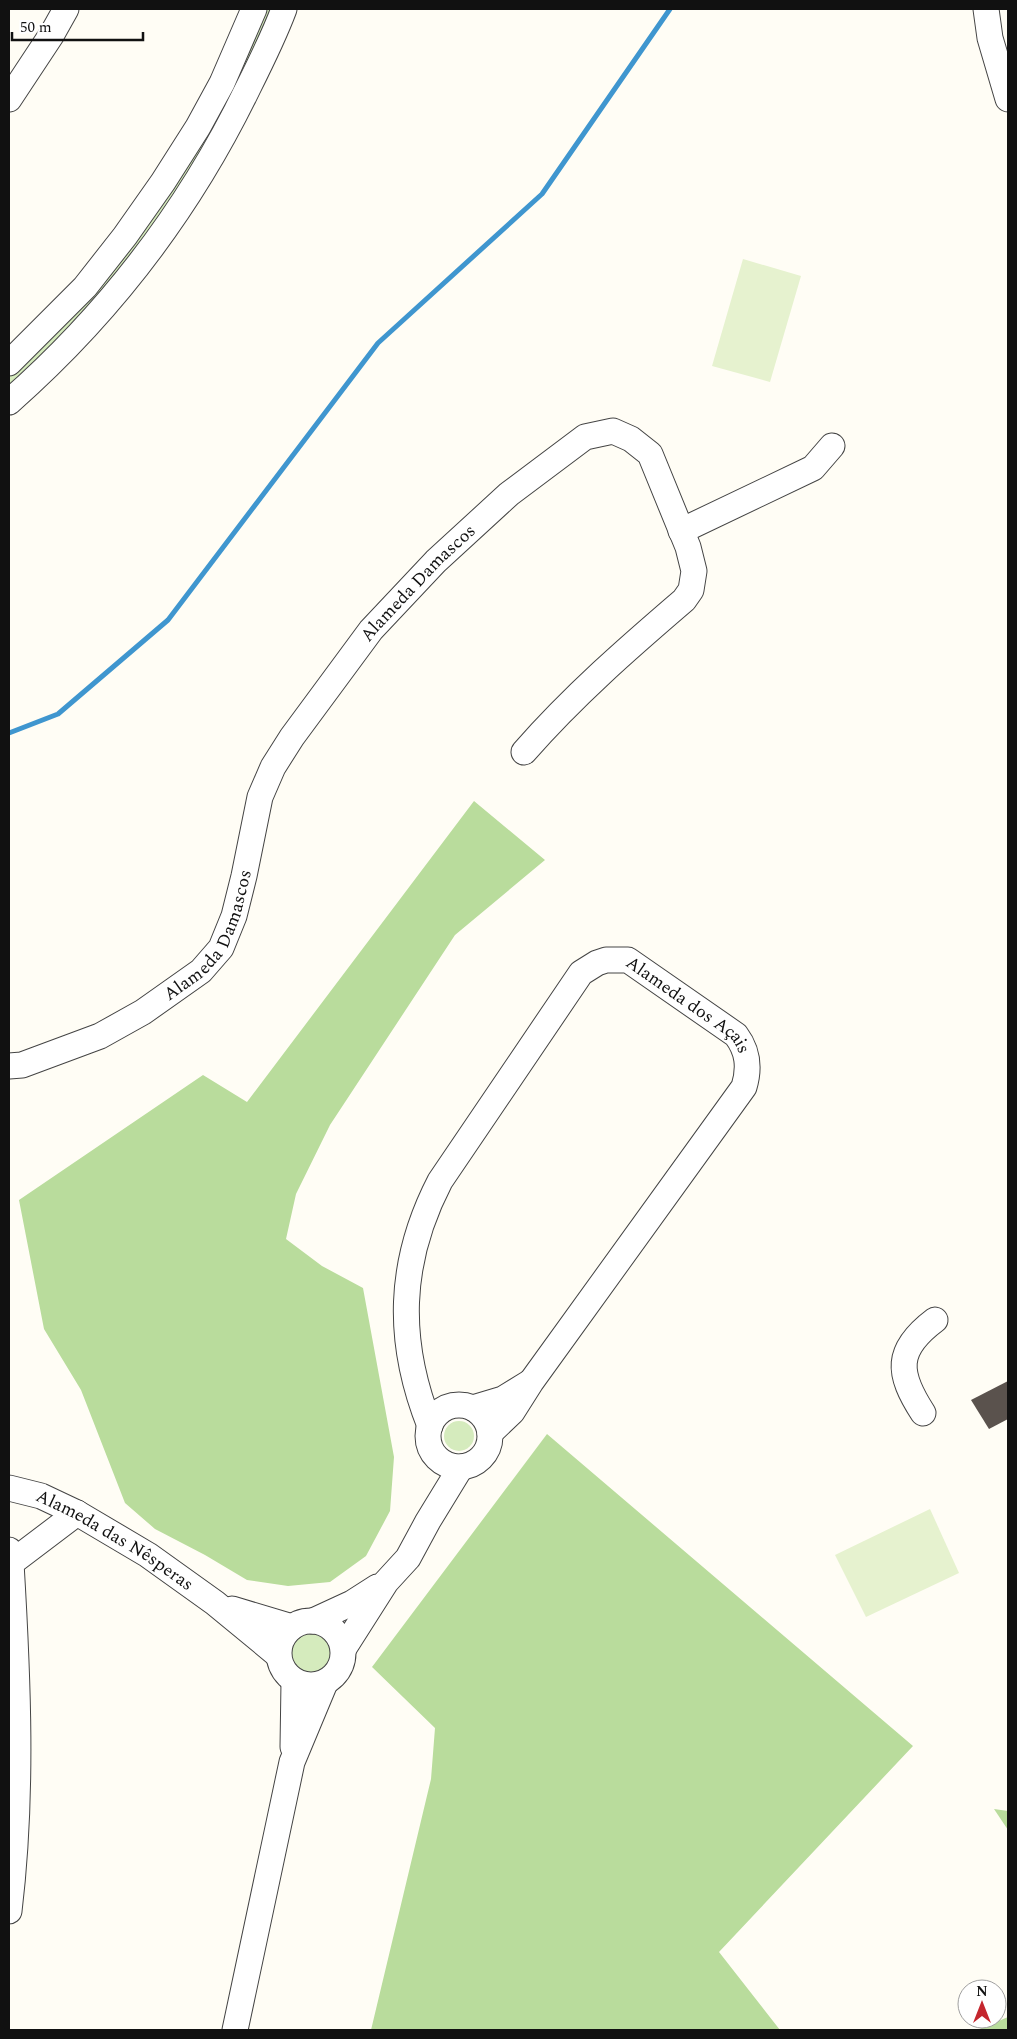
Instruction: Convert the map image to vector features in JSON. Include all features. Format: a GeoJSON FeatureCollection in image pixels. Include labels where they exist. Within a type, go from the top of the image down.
{"type":"FeatureCollection","features":[{"type":"Feature","properties":{"kind":"street"},"geometry":{"type":"LineString","coordinates":[[9,100],[66,9]]}},
{"type":"Feature","properties":{"kind":"street"},"geometry":{"type":"LineString","coordinates":[[9,363],[85,287],[158,190],[198,127],[222,83],[254,9]]}},
{"type":"Feature","properties":{"kind":"street"},"geometry":{"type":"LineString","coordinates":[[9,402],[61,353],[104,308],[147,254],[190,194],[223,138],[243,99],[273,37],[284,9]]}},
{"type":"Feature","properties":{"kind":"street"},"geometry":{"type":"LineString","coordinates":[[986,9],[990,38],[1008,99]]}},
{"type":"Feature","properties":{"kind":"street","name":"Alameda Damascos"},"geometry":{"type":"LineString","coordinates":[[9,1066],[22,1065],[100,1036],[143,1012],[201,971],[221,948],[234,916],[260,797],[273,767],[292,737],[371,630],[436,561],[509,494],[585,437],[613,431],[631,439],[650,454],[688,547],[694,571],[691,590],[684,600],[608,665],[552,720],[524,752]]}},
{"type":"Feature","properties":{"kind":"street"},"geometry":{"type":"LineString","coordinates":[[681,531],[813,468],[832,446]]}},
{"type":"Feature","properties":{"kind":"street","name":"Alameda dos Açais"},"geometry":{"type":"LineString","coordinates":[[430,1426],[421,1404],[412,1362],[406,1318],[408,1273],[420,1225],[440,1181],[581,973],[606,960],[628,960],[736,1035],[741,1042],[747,1059],[747,1078],[744,1087],[531,1382],[512,1412],[490,1433]]}},
{"type":"Feature","properties":{"kind":"street"},"geometry":{"type":"LineString","coordinates":[[923,1412],[909,1392],[903,1371],[907,1349],[923,1329],[935,1320]]}},
{"type":"Feature","properties":{"kind":"street"},"geometry":{"type":"LineString","coordinates":[[412,1362],[462,1407],[481,1414],[487,1423],[490,1433],[486,1452],[479,1460],[470,1465],[461,1467],[451,1466],[442,1462],[430,1446],[430,1426],[442,1410],[462,1407],[503,1398],[531,1382]]}},
{"type":"Feature","properties":{"kind":"street"},"geometry":{"type":"LineString","coordinates":[[428,1521],[435,1455]]}},
{"type":"Feature","properties":{"kind":"street"},"geometry":{"type":"LineString","coordinates":[[344,1648],[386,1582],[408,1558],[461,1467]]}},
{"type":"Feature","properties":{"kind":"street","name":"Alameda das Nêsperas"},"geometry":{"type":"LineString","coordinates":[[9,1488],[41,1496],[77,1513],[148,1555],[215,1604],[278,1655]]}},
{"type":"Feature","properties":{"kind":"street"},"geometry":{"type":"LineString","coordinates":[[9,1911],[13,1671],[10,1557],[77,1513]]}},
{"type":"Feature","properties":{"kind":"street"},"geometry":{"type":"LineString","coordinates":[[302,1624],[324,1623],[333,1629],[340,1638],[344,1648],[344,1659],[334,1677],[325,1683],[315,1686],[294,1682],[284,1670],[278,1655],[284,1635],[302,1624],[352,1604],[386,1582]]}},
{"type":"Feature","properties":{"kind":"street","name":"Alameda das Nêsperas"},"geometry":{"type":"LineString","coordinates":[[215,1604],[302,1624]]}},
{"type":"Feature","properties":{"kind":"street"},"geometry":{"type":"LineString","coordinates":[[235,2030],[292,1762],[294,1682]]}},
{"type":"Feature","properties":{"kind":"street"},"geometry":{"type":"LineString","coordinates":[[292,1762],[325,1683]]}},
{"type":"Feature","properties":{"kind":"green space"},"geometry":{"type":"Polygon","coordinates":[[[259,9],[272,9],[217,130],[136,255],[9,392],[9,376],[76,310],[259,9]]]}},
{"type":"Feature","properties":{"kind":"green space"},"geometry":{"type":"Polygon","coordinates":[[[743,259],[801,276],[770,382],[712,366],[743,259]]]}},
{"type":"Feature","properties":{"kind":"green space"},"geometry":{"type":"Polygon","coordinates":[[[474,801],[545,860],[455,935],[330,1125],[296,1194],[286,1239],[322,1266],[363,1288],[394,1457],[390,1511],[366,1556],[330,1582],[288,1586],[247,1580],[205,1555],[155,1529],[125,1503],[81,1390],[44,1329],[19,1200],[203,1075],[247,1102],[474,801]]]}},
{"type":"Feature","properties":{"kind":"green space"},"geometry":{"type":"Polygon","coordinates":[[[459,1421],[465,1422],[473,1430],[473,1442],[465,1450],[459,1451],[453,1450],[445,1442],[444,1436],[445,1430],[453,1422],[459,1421]]]}},
{"type":"Feature","properties":{"kind":"green space"},"geometry":{"type":"Polygon","coordinates":[[[547,1434],[913,1746],[719,1952],[780,2030],[371,2030],[431,1779],[435,1728],[372,1667],[547,1434]]]}},
{"type":"Feature","properties":{"kind":"green space"},"geometry":{"type":"Polygon","coordinates":[[[930,1509],[959,1573],[866,1617],[835,1555],[930,1509]]]}},
{"type":"Feature","properties":{"kind":"green space"},"geometry":{"type":"Polygon","coordinates":[[[311,1634],[325,1639],[330,1653],[325,1667],[311,1672],[297,1667],[292,1653],[297,1639],[311,1634]]]}},
{"type":"Feature","properties":{"kind":"green space"},"geometry":{"type":"Polygon","coordinates":[[[994,1809],[1008,1811],[1008,1830],[994,1809]]]}},
{"type":"Feature","properties":{"kind":"green space"},"geometry":{"type":"Polygon","coordinates":[[[1007,2017],[1008,2030],[977,2030],[1007,2029],[1007,2017]]]}},
{"type":"Feature","properties":{"kind":"building"},"geometry":{"type":"Polygon","coordinates":[[[1008,1381],[1008,1419],[989,1429],[971,1400],[1008,1381]]]}},
{"type":"Feature","properties":{"kind":"waterway"},"geometry":{"type":"LineString","coordinates":[[9,733],[58,714],[168,620],[378,343],[542,194],[670,9]]}}]}
